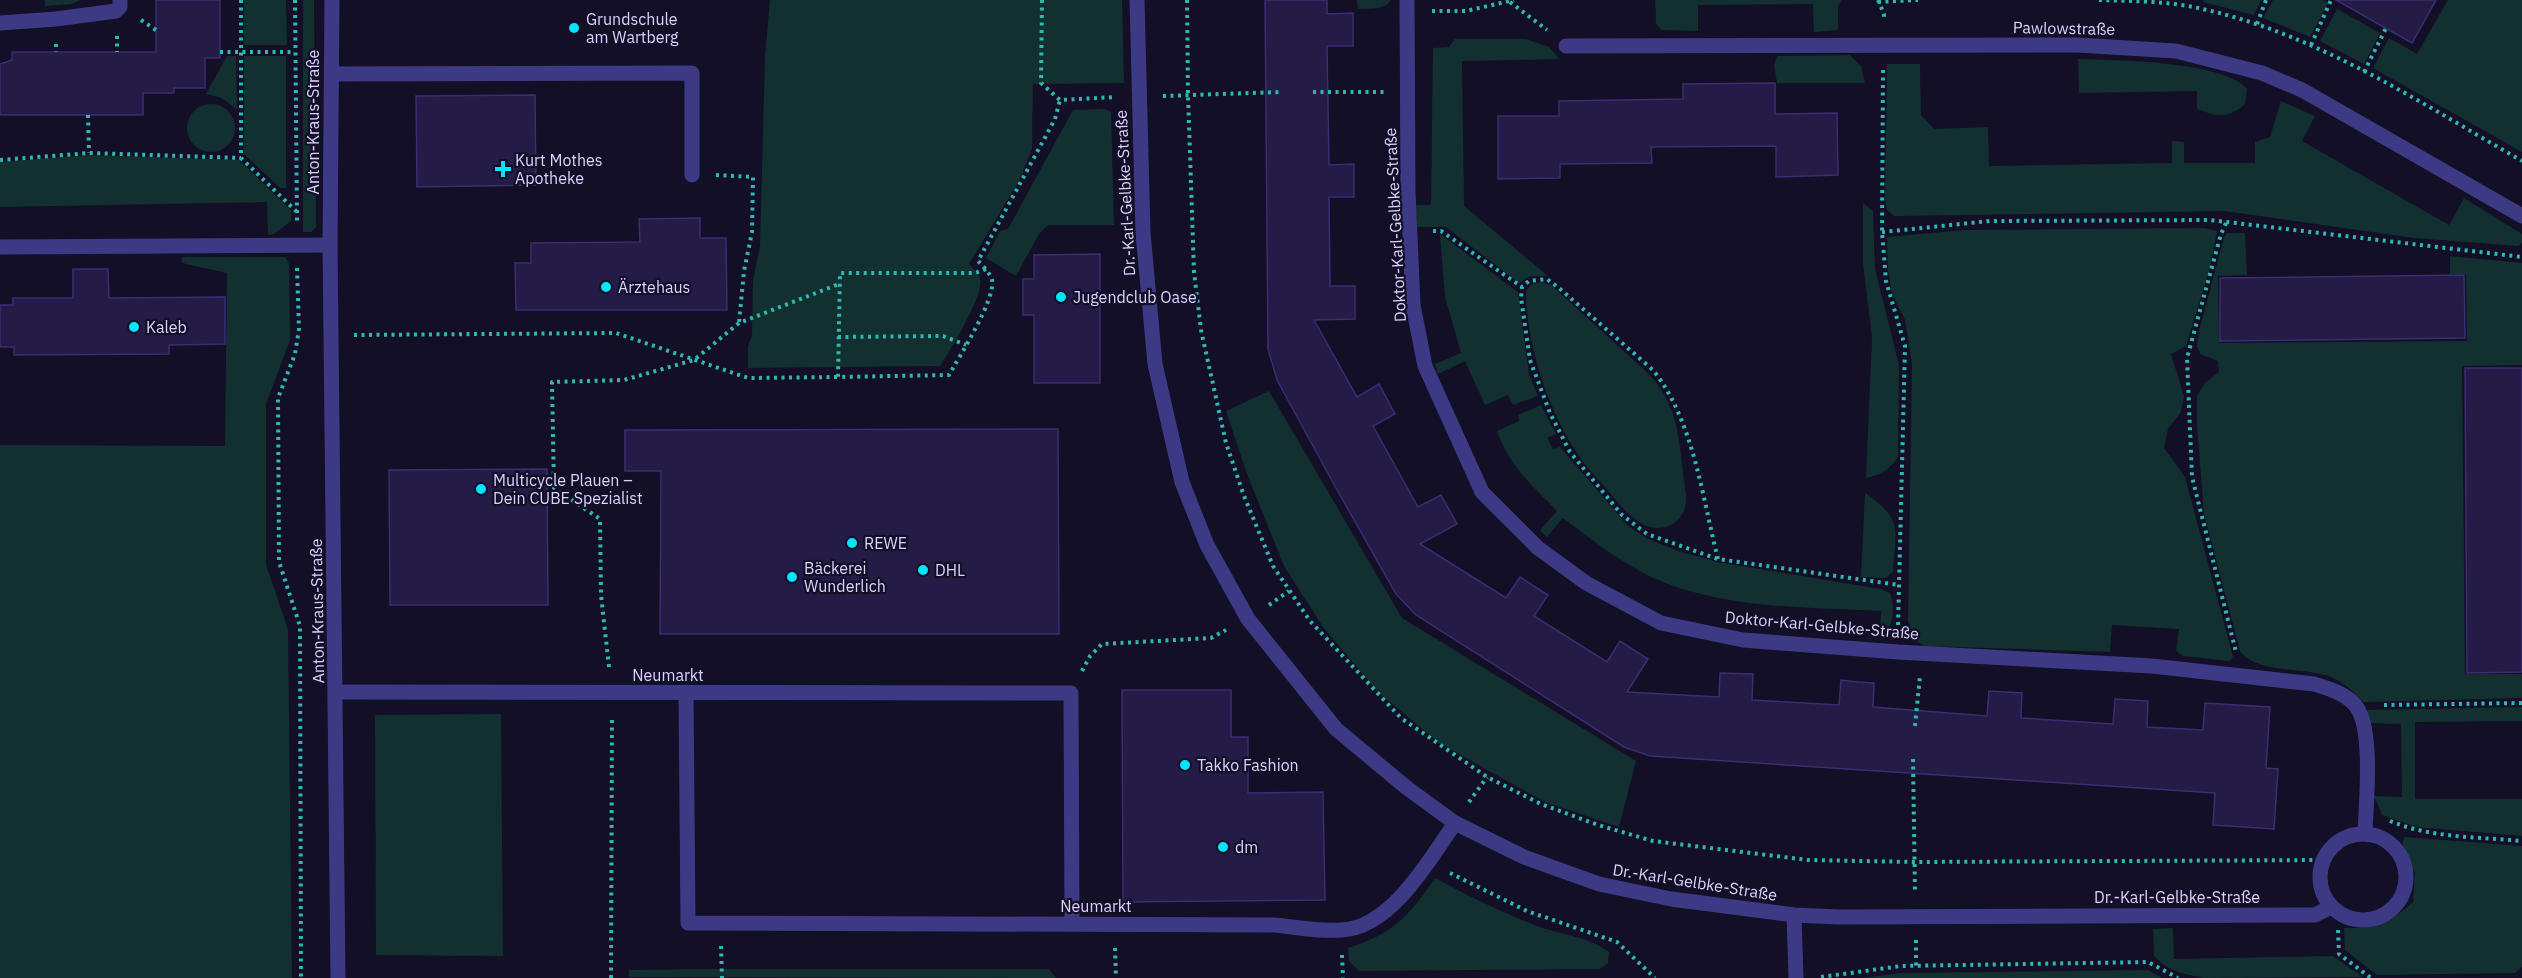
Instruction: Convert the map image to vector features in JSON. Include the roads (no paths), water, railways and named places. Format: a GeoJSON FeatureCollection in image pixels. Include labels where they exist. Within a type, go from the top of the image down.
{"type":"FeatureCollection","features":[{"type":"Feature","properties":{"kind":"street"},"geometry":{"type":"LineString","coordinates":[[0,23],[116,11],[120,8],[120,0]]}},
{"type":"Feature","properties":{"kind":"street","name":"Anton-Kraus-Straße"},"geometry":{"type":"LineString","coordinates":[[332,0],[330,244],[338,978]]}},
{"type":"Feature","properties":{"kind":"street","name":"Dr.-Karl-Gelbke-Straße"},"geometry":{"type":"LineString","coordinates":[[1137,0],[1143,233],[1155,364],[1182,482],[1207,545],[1248,619],[1336,729],[1407,788],[1455,823],[1524,857],[1599,884],[1671,899],[1794,915],[1916,917],[2315,915],[2337,911]]}},
{"type":"Feature","properties":{"kind":"street","name":"Doktor-Karl-Gelbke-Straße"},"geometry":{"type":"LineString","coordinates":[[1407,5],[1413,305],[1425,366],[1482,492],[1529,541],[1586,583],[1661,623],[1743,640],[1898,652],[2152,666],[2314,684],[2336,691],[2356,706],[2367,734],[2366,834]]}},
{"type":"Feature","properties":{"kind":"street","name":"Pawlowstraße"},"geometry":{"type":"LineString","coordinates":[[1566,46],[2110,45],[2176,51],[2262,73],[2302,90],[2522,216]]}},
{"type":"Feature","properties":{"kind":"street"},"geometry":{"type":"LineString","coordinates":[[332,74],[692,73],[692,175]]}},
{"type":"Feature","properties":{"kind":"street"},"geometry":{"type":"LineString","coordinates":[[0,247],[330,244]]}},
{"type":"Feature","properties":{"kind":"street","name":"Neumarkt"},"geometry":{"type":"LineString","coordinates":[[336,692],[1071,693],[1072,924]]}},
{"type":"Feature","properties":{"kind":"street","name":"Neumarkt"},"geometry":{"type":"LineString","coordinates":[[686,693],[688,923],[1274,925],[1342,930],[1359,928],[1396,902],[1455,823]]}},
{"type":"Feature","properties":{"kind":"street"},"geometry":{"type":"LineString","coordinates":[[2366,834],[2381,838],[2395,848],[2403,861],[2406,879],[2402,895],[2392,909],[2379,917],[2362,920],[2337,911],[2321,891],[2319,874],[2323,860],[2332,846],[2346,837],[2366,834]]}},
{"type":"Feature","properties":{"kind":"street"},"geometry":{"type":"LineString","coordinates":[[1794,915],[1796,978]]}},
{"type":"Feature","properties":{"kind":"place","name":"Grundschule am Wartberg"},"geometry":{"type":"Point","coordinates":[574,28]}},
{"type":"Feature","properties":{"kind":"place","name":"Kurt Mothes Apotheke"},"geometry":{"type":"Point","coordinates":[503,169]}},
{"type":"Feature","properties":{"kind":"place","name":"Ärztehaus"},"geometry":{"type":"Point","coordinates":[606,287]}},
{"type":"Feature","properties":{"kind":"place","name":"Jugendclub Oase"},"geometry":{"type":"Point","coordinates":[1061,297]}},
{"type":"Feature","properties":{"kind":"place","name":"Kaleb"},"geometry":{"type":"Point","coordinates":[134,327]}},
{"type":"Feature","properties":{"kind":"place","name":"Multicycle Plauen – Dein CUBE Spezialist"},"geometry":{"type":"Point","coordinates":[481,489]}},
{"type":"Feature","properties":{"kind":"place","name":"REWE"},"geometry":{"type":"Point","coordinates":[852,543]}},
{"type":"Feature","properties":{"kind":"place","name":"DHL"},"geometry":{"type":"Point","coordinates":[923,570]}},
{"type":"Feature","properties":{"kind":"place","name":"Bäckerei Wunderlich"},"geometry":{"type":"Point","coordinates":[792,577]}},
{"type":"Feature","properties":{"kind":"place","name":"Takko Fashion"},"geometry":{"type":"Point","coordinates":[1185,765]}},
{"type":"Feature","properties":{"kind":"place","name":"dm"},"geometry":{"type":"Point","coordinates":[1223,847]}}]}
